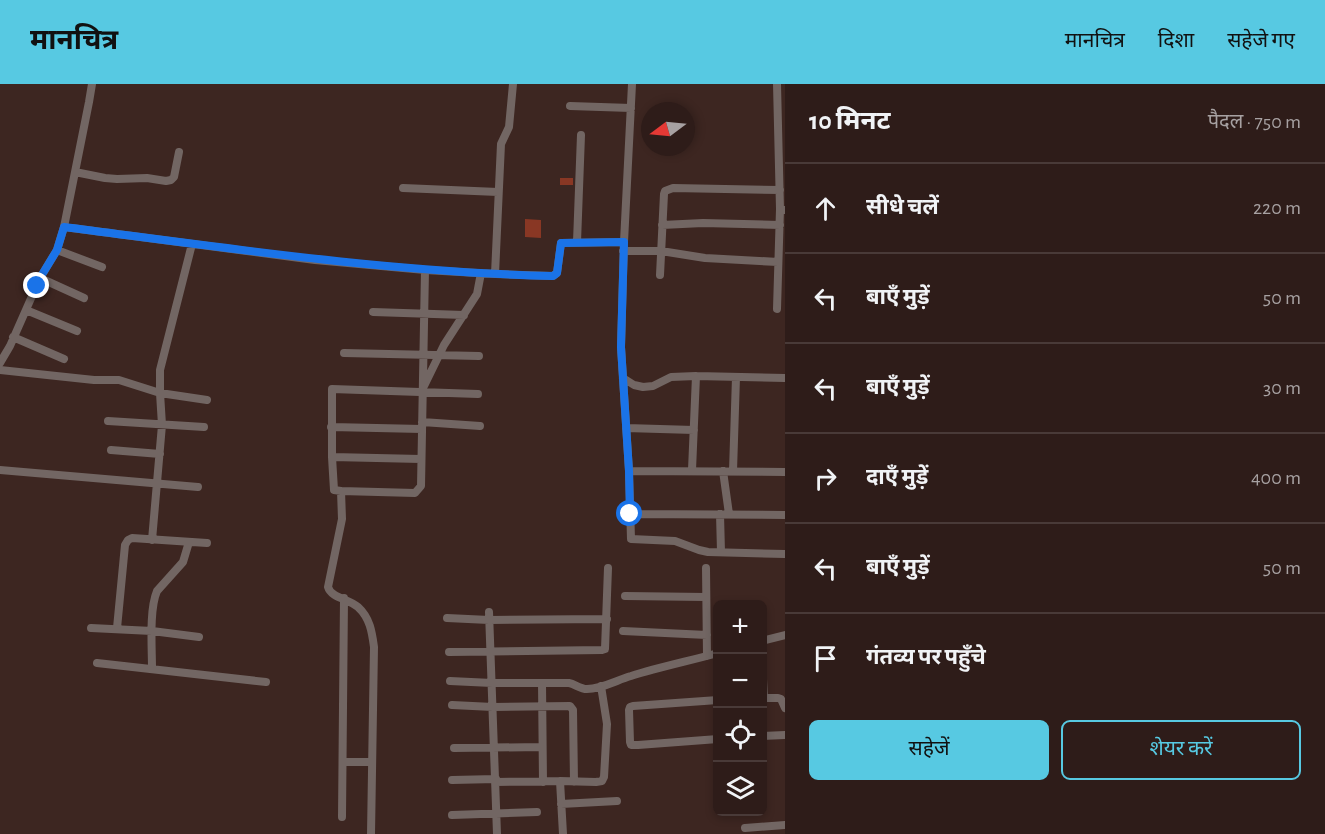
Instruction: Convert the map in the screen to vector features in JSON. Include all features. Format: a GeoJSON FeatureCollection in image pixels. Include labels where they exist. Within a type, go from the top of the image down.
{"type":"FeatureCollection","features":[{"type":"Feature","properties":{"kind":"street"},"geometry":{"type":"LineString","coordinates":[[0,363],[40,278],[57,250],[64,227],[92,84]]}},
{"type":"Feature","properties":{"kind":"street"},"geometry":{"type":"LineString","coordinates":[[495,274],[501,144],[510,122],[513,84]]}},
{"type":"Feature","properties":{"kind":"street"},"geometry":{"type":"LineString","coordinates":[[632,84],[623,251],[621,347],[631,539],[675,541],[699,550],[785,554]]}},
{"type":"Feature","properties":{"kind":"street"},"geometry":{"type":"LineString","coordinates":[[777,84],[780,190],[783,210],[780,225],[777,309]]}},
{"type":"Feature","properties":{"kind":"street"},"geometry":{"type":"LineString","coordinates":[[570,106],[631,108]]}},
{"type":"Feature","properties":{"kind":"street"},"geometry":{"type":"LineString","coordinates":[[577,242],[581,135]]}},
{"type":"Feature","properties":{"kind":"street"},"geometry":{"type":"LineString","coordinates":[[75,172],[105,178],[141,177],[166,181],[174,177],[179,152]]}},
{"type":"Feature","properties":{"kind":"street"},"geometry":{"type":"LineString","coordinates":[[403,188],[498,192]]}},
{"type":"Feature","properties":{"kind":"street"},"geometry":{"type":"LineString","coordinates":[[660,274],[664,194],[669,188],[780,190]]}},
{"type":"Feature","properties":{"kind":"street"},"geometry":{"type":"LineString","coordinates":[[662,225],[780,225]]}},
{"type":"Feature","properties":{"kind":"street"},"geometry":{"type":"LineString","coordinates":[[64,227],[315,260],[495,274],[555,275],[561,243],[624,242]]}},
{"type":"Feature","properties":{"kind":"street"},"geometry":{"type":"LineString","coordinates":[[152,540],[162,425],[160,370],[192,244]]}},
{"type":"Feature","properties":{"kind":"street"},"geometry":{"type":"LineString","coordinates":[[57,250],[102,267]]}},
{"type":"Feature","properties":{"kind":"street"},"geometry":{"type":"LineString","coordinates":[[623,251],[661,251],[705,258],[778,262]]}},
{"type":"Feature","properties":{"kind":"street"},"geometry":{"type":"LineString","coordinates":[[425,270],[422,391],[421,486],[415,493],[334,490],[332,389],[422,391],[478,394]]}},
{"type":"Feature","properties":{"kind":"street"},"geometry":{"type":"LineString","coordinates":[[422,391],[439,356],[477,294],[481,273]]}},
{"type":"Feature","properties":{"kind":"street"},"geometry":{"type":"LineString","coordinates":[[40,278],[84,298]]}},
{"type":"Feature","properties":{"kind":"street"},"geometry":{"type":"LineString","coordinates":[[26,310],[77,331]]}},
{"type":"Feature","properties":{"kind":"street"},"geometry":{"type":"LineString","coordinates":[[373,312],[464,315]]}},
{"type":"Feature","properties":{"kind":"street"},"geometry":{"type":"LineString","coordinates":[[13,337],[64,359]]}},
{"type":"Feature","properties":{"kind":"street"},"geometry":{"type":"LineString","coordinates":[[345,353],[479,356]]}},
{"type":"Feature","properties":{"kind":"street"},"geometry":{"type":"LineString","coordinates":[[0,370],[94,380],[119,380],[160,393],[207,400]]}},
{"type":"Feature","properties":{"kind":"street"},"geometry":{"type":"LineString","coordinates":[[623,378],[634,385],[643,387],[653,386],[671,378],[696,376],[785,378]]}},
{"type":"Feature","properties":{"kind":"street"},"geometry":{"type":"LineString","coordinates":[[692,470],[696,376]]}},
{"type":"Feature","properties":{"kind":"street"},"geometry":{"type":"LineString","coordinates":[[733,471],[736,377]]}},
{"type":"Feature","properties":{"kind":"street"},"geometry":{"type":"LineString","coordinates":[[108,421],[204,427]]}},
{"type":"Feature","properties":{"kind":"street"},"geometry":{"type":"LineString","coordinates":[[331,427],[480,426]]}},
{"type":"Feature","properties":{"kind":"street"},"geometry":{"type":"LineString","coordinates":[[626,428],[694,430]]}},
{"type":"Feature","properties":{"kind":"street"},"geometry":{"type":"LineString","coordinates":[[111,450],[160,454]]}},
{"type":"Feature","properties":{"kind":"street"},"geometry":{"type":"LineString","coordinates":[[332,458],[421,459]]}},
{"type":"Feature","properties":{"kind":"street"},"geometry":{"type":"LineString","coordinates":[[0,470],[198,487]]}},
{"type":"Feature","properties":{"kind":"street"},"geometry":{"type":"LineString","coordinates":[[629,471],[785,472]]}},
{"type":"Feature","properties":{"kind":"street"},"geometry":{"type":"LineString","coordinates":[[721,552],[724,514],[723,471]]}},
{"type":"Feature","properties":{"kind":"street"},"geometry":{"type":"LineString","coordinates":[[341,491],[342,519],[328,587],[334,595],[358,607],[367,619],[372,635],[374,647],[370,834]]}},
{"type":"Feature","properties":{"kind":"street"},"geometry":{"type":"LineString","coordinates":[[630,514],[785,515]]}},
{"type":"Feature","properties":{"kind":"street"},"geometry":{"type":"LineString","coordinates":[[117,628],[126,541],[132,538],[207,543]]}},
{"type":"Feature","properties":{"kind":"street"},"geometry":{"type":"LineString","coordinates":[[152,669],[154,596],[183,562],[189,542]]}},
{"type":"Feature","properties":{"kind":"street"},"geometry":{"type":"LineString","coordinates":[[449,652],[605,649],[608,568]]}},
{"type":"Feature","properties":{"kind":"street"},"geometry":{"type":"LineString","coordinates":[[706,568],[707,656]]}},
{"type":"Feature","properties":{"kind":"street"},"geometry":{"type":"LineString","coordinates":[[625,597],[706,597]]}},
{"type":"Feature","properties":{"kind":"street"},"geometry":{"type":"LineString","coordinates":[[342,817],[344,598]]}},
{"type":"Feature","properties":{"kind":"street"},"geometry":{"type":"LineString","coordinates":[[447,618],[489,616],[607,619]]}},
{"type":"Feature","properties":{"kind":"street"},"geometry":{"type":"LineString","coordinates":[[489,616],[497,834]]}},
{"type":"Feature","properties":{"kind":"street"},"geometry":{"type":"LineString","coordinates":[[91,628],[117,628],[199,637]]}},
{"type":"Feature","properties":{"kind":"street"},"geometry":{"type":"LineString","coordinates":[[623,631],[707,635]]}},
{"type":"Feature","properties":{"kind":"street"},"geometry":{"type":"LineString","coordinates":[[767,640],[785,635]]}},
{"type":"Feature","properties":{"kind":"street"},"geometry":{"type":"LineString","coordinates":[[450,681],[569,683],[576,684],[582,689],[601,686],[629,676],[714,654]]}},
{"type":"Feature","properties":{"kind":"street"},"geometry":{"type":"LineString","coordinates":[[97,663],[266,682]]}},
{"type":"Feature","properties":{"kind":"street"},"geometry":{"type":"LineString","coordinates":[[542,683],[543,782]]}},
{"type":"Feature","properties":{"kind":"street"},"geometry":{"type":"LineString","coordinates":[[452,780],[602,781],[607,724],[601,686]]}},
{"type":"Feature","properties":{"kind":"street"},"geometry":{"type":"LineString","coordinates":[[767,698],[781,699],[785,708]]}},
{"type":"Feature","properties":{"kind":"street"},"geometry":{"type":"LineString","coordinates":[[713,700],[633,706],[629,710],[632,745],[713,739]]}},
{"type":"Feature","properties":{"kind":"street"},"geometry":{"type":"LineString","coordinates":[[452,705],[570,706],[572,708],[574,782]]}},
{"type":"Feature","properties":{"kind":"street"},"geometry":{"type":"LineString","coordinates":[[767,736],[785,735]]}},
{"type":"Feature","properties":{"kind":"street"},"geometry":{"type":"LineString","coordinates":[[454,748],[542,747]]}},
{"type":"Feature","properties":{"kind":"street"},"geometry":{"type":"LineString","coordinates":[[343,762],[372,762]]}},
{"type":"Feature","properties":{"kind":"street"},"geometry":{"type":"LineString","coordinates":[[560,781],[563,834]]}},
{"type":"Feature","properties":{"kind":"street"},"geometry":{"type":"LineString","coordinates":[[561,804],[618,801]]}},
{"type":"Feature","properties":{"kind":"street"},"geometry":{"type":"LineString","coordinates":[[452,815],[537,812]]}},
{"type":"Feature","properties":{"kind":"street"},"geometry":{"type":"LineString","coordinates":[[745,828],[785,825]]}},
{"type":"Feature","properties":{"kind":"building"},"geometry":{"type":"Polygon","coordinates":[[[560,178],[573,178],[573,185],[560,185],[560,178]]]}},
{"type":"Feature","properties":{"kind":"building"},"geometry":{"type":"Polygon","coordinates":[[[525,219],[541,220],[541,238],[525,237],[525,219]]]}},
{"type":"Feature","properties":{"kind":"route"},"geometry":{"type":"LineString","coordinates":[[37,286],[57,250],[64,227],[315,260],[425,270],[553,276],[557,273],[560,245],[563,242],[624,242],[621,347],[630,514]]}}]}
